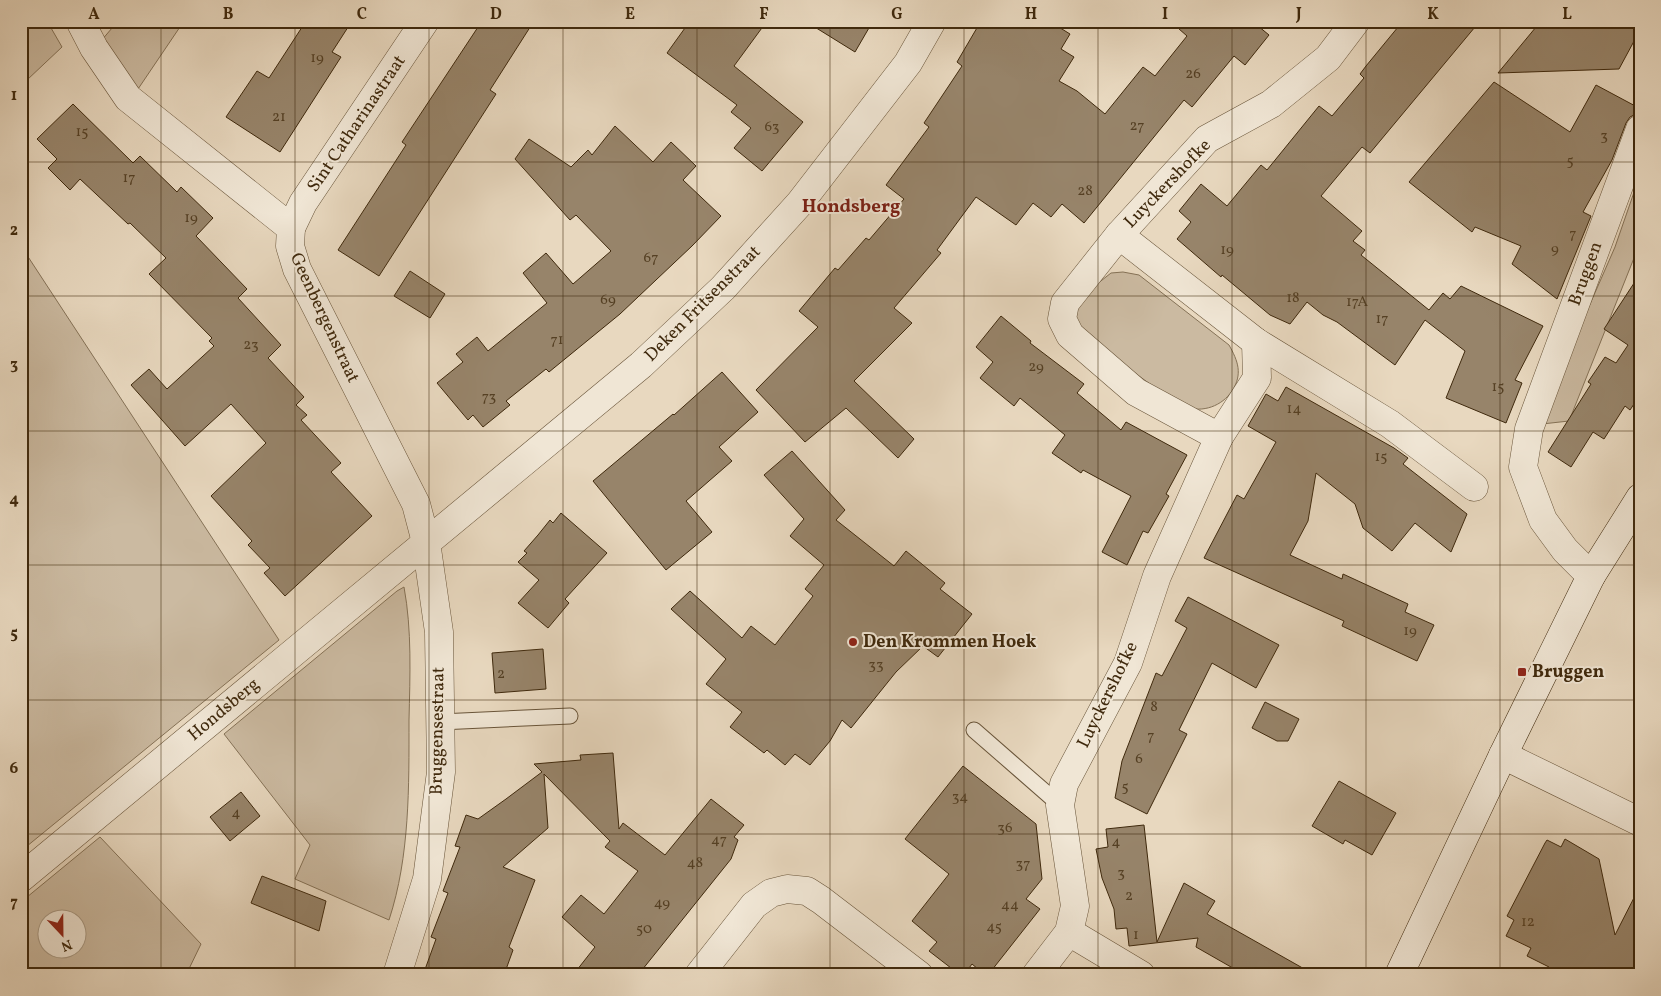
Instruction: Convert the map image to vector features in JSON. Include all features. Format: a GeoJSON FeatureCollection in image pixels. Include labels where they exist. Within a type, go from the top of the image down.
{"type":"FeatureCollection","features":[{"type":"Feature","properties":{"kind":"street","name":"Geenbergenstraat"},"geometry":{"type":"LineString","coordinates":[[80,21],[94,48],[128,98],[291,228],[290,246],[298,269],[416,504],[426,542]]}},
{"type":"Feature","properties":{"kind":"street","name":"Sint Catharinastraat"},"geometry":{"type":"LineString","coordinates":[[291,228],[303,203],[425,21]]}},
{"type":"Feature","properties":{"kind":"street","name":"Deken Fritsenstraat"},"geometry":{"type":"LineString","coordinates":[[426,542],[641,365],[723,288],[799,204],[908,63],[932,21]]}},
{"type":"Feature","properties":{"kind":"street","name":"Luyckershofke"},"geometry":{"type":"LineString","coordinates":[[1219,437],[1136,392],[1070,335],[1062,319],[1066,302],[1119,235],[1207,139],[1271,104],[1328,58],[1356,21]]}},
{"type":"Feature","properties":{"kind":"street","name":"Bruggen"},"geometry":{"type":"LineString","coordinates":[[1591,576],[1564,550],[1543,520],[1523,467],[1529,429],[1640,129]]}},
{"type":"Feature","properties":{"kind":"street","name":"Luyckershofke"},"geometry":{"type":"LineString","coordinates":[[1119,235],[1256,342],[1390,424],[1474,487]]}},
{"type":"Feature","properties":{"kind":"street","name":"Luyckershofke"},"geometry":{"type":"LineString","coordinates":[[1036,975],[1069,932],[1075,906],[1060,805],[1064,784],[1128,663],[1157,576],[1219,437],[1257,378],[1256,342]]}},
{"type":"Feature","properties":{"kind":"street"},"geometry":{"type":"LineString","coordinates":[[1400,975],[1503,755],[1591,576],[1640,498]]}},
{"type":"Feature","properties":{"kind":"street","name":"Bruggensestraat"},"geometry":{"type":"LineString","coordinates":[[397,975],[427,879],[441,772],[439,632],[426,542]]}},
{"type":"Feature","properties":{"kind":"street","name":"Hondsberg"},"geometry":{"type":"LineString","coordinates":[[21,878],[426,542]]}},
{"type":"Feature","properties":{"kind":"street"},"geometry":{"type":"LineString","coordinates":[[1503,755],[1640,822]]}},
{"type":"Feature","properties":{"kind":"street"},"geometry":{"type":"LineString","coordinates":[[699,975],[754,904],[772,893],[787,889],[807,891],[821,900],[919,975]]}},
{"type":"Feature","properties":{"kind":"street"},"geometry":{"type":"LineString","coordinates":[[1069,932],[1141,975]]}},
{"type":"Feature","properties":{"kind":"lane"},"geometry":{"type":"LineString","coordinates":[[440,722],[570,716]]}},
{"type":"Feature","properties":{"kind":"lane"},"geometry":{"type":"LineString","coordinates":[[974,730],[1060,805]]}},
{"type":"Feature","properties":{"kind":"shaded area"},"geometry":{"type":"Polygon","coordinates":[[[21,21],[47,21],[62,47],[27,80],[21,78],[21,21]]]}},
{"type":"Feature","properties":{"kind":"shaded area"},"geometry":{"type":"Polygon","coordinates":[[[118,21],[184,21],[136,92],[95,48],[118,21]]]}},
{"type":"Feature","properties":{"kind":"shaded area"},"geometry":{"type":"Polygon","coordinates":[[[1640,175],[1640,243],[1569,421],[1542,424],[1566,359],[1615,247],[1640,175]]]}},
{"type":"Feature","properties":{"kind":"shaded area"},"geometry":{"type":"Polygon","coordinates":[[[21,246],[279,640],[21,851],[21,246]]]}},
{"type":"Feature","properties":{"kind":"shaded area"},"geometry":{"type":"Polygon","coordinates":[[[1123,272],[1139,275],[1229,345],[1237,362],[1238,373],[1232,391],[1223,401],[1205,409],[1185,407],[1172,400],[1077,329],[1074,303],[1111,273],[1123,272]]]}},
{"type":"Feature","properties":{"kind":"shaded area"},"geometry":{"type":"Polygon","coordinates":[[[404,587],[407,603],[410,653],[407,821],[401,871],[389,920],[295,879],[310,845],[224,734],[404,587]]]}},
{"type":"Feature","properties":{"kind":"shaded area"},"geometry":{"type":"Polygon","coordinates":[[[100,837],[201,944],[186,975],[21,975],[21,902],[100,837]]]}},
{"type":"Feature","properties":{"kind":"building"},"geometry":{"type":"Polygon","coordinates":[[[306,21],[352,21],[332,52],[341,57],[280,152],[226,117],[257,71],[269,78],[306,21]]]}},
{"type":"Feature","properties":{"kind":"building"},"geometry":{"type":"Polygon","coordinates":[[[482,21],[534,21],[490,90],[496,94],[379,276],[338,250],[406,145],[402,142],[482,21]]]}},
{"type":"Feature","properties":{"kind":"building"},"geometry":{"type":"Polygon","coordinates":[[[690,21],[767,21],[734,66],[803,122],[762,171],[734,148],[751,128],[731,112],[737,105],[667,53],[690,21]]]}},
{"type":"Feature","properties":{"kind":"building"},"geometry":{"type":"Polygon","coordinates":[[[805,21],[873,21],[855,52],[805,21]]]}},
{"type":"Feature","properties":{"kind":"building"},"geometry":{"type":"Polygon","coordinates":[[[981,21],[1049,21],[1070,34],[1061,49],[1074,57],[1059,81],[1077,91],[1105,114],[1143,67],[1155,76],[1187,36],[1170,21],[1252,21],[1269,35],[1245,65],[1234,56],[1192,107],[1184,100],[1084,223],[1062,204],[1051,217],[1033,203],[1016,225],[976,197],[937,250],[941,253],[894,308],[912,323],[854,381],[914,439],[898,458],[846,408],[805,442],[756,390],[818,327],[799,311],[835,268],[838,270],[866,238],[869,240],[904,199],[886,185],[929,127],[924,123],[962,66],[957,62],[981,21]]]}},
{"type":"Feature","properties":{"kind":"building"},"geometry":{"type":"Polygon","coordinates":[[[1403,21],[1480,21],[1370,153],[1362,147],[1321,196],[1362,231],[1353,241],[1365,250],[1361,255],[1429,310],[1443,293],[1450,299],[1461,286],[1543,326],[1515,380],[1522,383],[1506,423],[1446,398],[1465,351],[1425,320],[1395,365],[1307,302],[1290,324],[1270,315],[1222,275],[1221,277],[1177,239],[1191,222],[1179,211],[1201,184],[1227,206],[1261,165],[1267,170],[1319,106],[1332,116],[1364,78],[1360,74],[1403,21]]]}},
{"type":"Feature","properties":{"kind":"building"},"geometry":{"type":"Polygon","coordinates":[[[1541,21],[1640,21],[1640,30],[1619,69],[1498,73],[1541,21]]]}},
{"type":"Feature","properties":{"kind":"building"},"geometry":{"type":"Polygon","coordinates":[[[1494,82],[1570,132],[1596,85],[1639,108],[1636,114],[1630,117],[1626,123],[1612,160],[1583,212],[1591,216],[1557,299],[1512,264],[1521,246],[1475,227],[1472,232],[1409,182],[1494,82]]]}},
{"type":"Feature","properties":{"kind":"building"},"geometry":{"type":"Polygon","coordinates":[[[73,104],[133,163],[140,156],[177,192],[181,187],[213,218],[196,236],[247,289],[238,298],[281,345],[268,358],[304,397],[296,405],[307,415],[301,420],[341,463],[331,472],[372,516],[285,596],[264,573],[270,568],[248,545],[252,541],[211,496],[266,443],[231,404],[185,446],[131,385],[149,369],[167,389],[214,346],[209,341],[212,338],[149,274],[166,258],[80,179],[70,190],[48,168],[57,159],[37,139],[73,104]]]}},
{"type":"Feature","properties":{"kind":"building"},"geometry":{"type":"Polygon","coordinates":[[[615,126],[653,162],[671,142],[696,166],[683,180],[721,216],[620,314],[549,372],[546,369],[506,401],[510,405],[483,427],[473,415],[468,420],[437,383],[463,362],[456,354],[477,337],[488,351],[547,303],[523,273],[546,253],[573,284],[611,251],[576,215],[570,220],[515,159],[529,139],[571,167],[588,150],[592,155],[615,126]]]}},
{"type":"Feature","properties":{"kind":"building"},"geometry":{"type":"Polygon","coordinates":[[[410,271],[445,294],[430,318],[394,296],[410,271]]]}},
{"type":"Feature","properties":{"kind":"building"},"geometry":{"type":"Polygon","coordinates":[[[1640,274],[1640,395],[1630,410],[1625,406],[1604,439],[1593,432],[1571,467],[1548,452],[1591,384],[1588,382],[1605,357],[1616,363],[1628,345],[1604,329],[1640,274]]]}},
{"type":"Feature","properties":{"kind":"building"},"geometry":{"type":"Polygon","coordinates":[[[1001,316],[1031,341],[1030,343],[1084,384],[1077,393],[1121,430],[1126,422],[1187,455],[1166,494],[1169,496],[1148,533],[1143,531],[1127,565],[1102,552],[1131,496],[1083,470],[1081,473],[1052,453],[1065,435],[1020,398],[1014,406],[980,378],[993,362],[976,347],[1001,316]]]}},
{"type":"Feature","properties":{"kind":"building"},"geometry":{"type":"Polygon","coordinates":[[[722,372],[758,412],[719,447],[732,461],[686,501],[712,532],[666,570],[593,481],[674,415],[722,372]]]}},
{"type":"Feature","properties":{"kind":"building"},"geometry":{"type":"Polygon","coordinates":[[[1286,387],[1394,448],[1408,458],[1403,464],[1467,514],[1451,552],[1415,523],[1392,551],[1363,528],[1355,504],[1316,473],[1308,521],[1290,555],[1342,579],[1343,574],[1408,604],[1405,612],[1434,625],[1417,661],[1342,626],[1344,621],[1204,558],[1237,495],[1244,499],[1276,442],[1248,426],[1266,394],[1278,401],[1286,387]]]}},
{"type":"Feature","properties":{"kind":"building"},"geometry":{"type":"Polygon","coordinates":[[[792,451],[845,510],[836,520],[894,566],[906,551],[945,583],[940,589],[972,614],[938,657],[923,646],[896,672],[851,728],[842,720],[830,741],[810,765],[795,754],[785,765],[767,750],[764,753],[730,727],[742,712],[706,684],[726,659],[671,609],[690,591],[742,638],[751,626],[775,645],[813,596],[805,589],[824,565],[790,536],[804,519],[764,475],[792,451]]]}},
{"type":"Feature","properties":{"kind":"building"},"geometry":{"type":"Polygon","coordinates":[[[561,513],[607,553],[565,599],[569,603],[548,628],[518,603],[539,580],[518,562],[527,553],[524,551],[550,520],[553,523],[561,513]]]}},
{"type":"Feature","properties":{"kind":"building"},"geometry":{"type":"Polygon","coordinates":[[[1188,597],[1279,645],[1256,688],[1212,663],[1179,730],[1187,734],[1147,814],[1115,798],[1122,761],[1156,673],[1162,676],[1187,628],[1175,621],[1188,597]]]}},
{"type":"Feature","properties":{"kind":"building"},"geometry":{"type":"Polygon","coordinates":[[[543,649],[546,689],[495,693],[492,653],[543,649]]]}},
{"type":"Feature","properties":{"kind":"building"},"geometry":{"type":"Polygon","coordinates":[[[1265,702],[1299,719],[1288,741],[1277,741],[1252,728],[1265,702]]]}},
{"type":"Feature","properties":{"kind":"building"},"geometry":{"type":"Polygon","coordinates":[[[613,753],[619,829],[623,823],[665,855],[711,799],[744,825],[734,837],[738,840],[731,859],[638,975],[573,975],[595,947],[562,917],[581,895],[604,914],[638,871],[605,847],[610,841],[544,774],[548,828],[503,867],[535,880],[509,947],[513,950],[504,975],[423,975],[436,939],[431,937],[448,893],[443,891],[460,847],[455,846],[466,815],[478,819],[542,772],[534,764],[581,760],[580,755],[613,753]]]}},
{"type":"Feature","properties":{"kind":"building"},"geometry":{"type":"Polygon","coordinates":[[[963,766],[1036,824],[1042,879],[1026,899],[1040,909],[988,975],[985,975],[972,964],[964,975],[960,975],[929,951],[937,942],[912,921],[949,874],[905,839],[963,766]]]}},
{"type":"Feature","properties":{"kind":"building"},"geometry":{"type":"Polygon","coordinates":[[[1339,781],[1396,813],[1372,855],[1345,840],[1343,844],[1312,826],[1339,781]]]}},
{"type":"Feature","properties":{"kind":"building"},"geometry":{"type":"Polygon","coordinates":[[[241,792],[260,816],[230,841],[210,817],[241,792]]]}},
{"type":"Feature","properties":{"kind":"building"},"geometry":{"type":"Polygon","coordinates":[[[1144,825],[1157,942],[1184,883],[1215,901],[1207,914],[1315,975],[1245,975],[1196,947],[1198,938],[1129,946],[1127,928],[1116,929],[1114,909],[1102,878],[1096,849],[1108,847],[1106,829],[1144,825]]]}},
{"type":"Feature","properties":{"kind":"building"},"geometry":{"type":"Polygon","coordinates":[[[1565,839],[1599,859],[1615,935],[1640,886],[1640,975],[1544,975],[1549,967],[1527,956],[1531,948],[1506,936],[1514,920],[1507,916],[1545,843],[1547,840],[1561,847],[1565,839]]]}},
{"type":"Feature","properties":{"kind":"building"},"geometry":{"type":"Polygon","coordinates":[[[262,876],[326,901],[319,931],[251,903],[262,876]]]}},
{"type":"Feature","properties":{"kind":"place","name":"Den Krommen Hoek"},"geometry":{"type":"Point","coordinates":[853,642]}},
{"type":"Feature","properties":{"kind":"place","name":"Bruggen"},"geometry":{"type":"Point","coordinates":[1522,672]}},
{"type":"Feature","properties":{"kind":"district","name":"Hondsberg"},"geometry":{"type":"Point","coordinates":[851,207]}}]}
